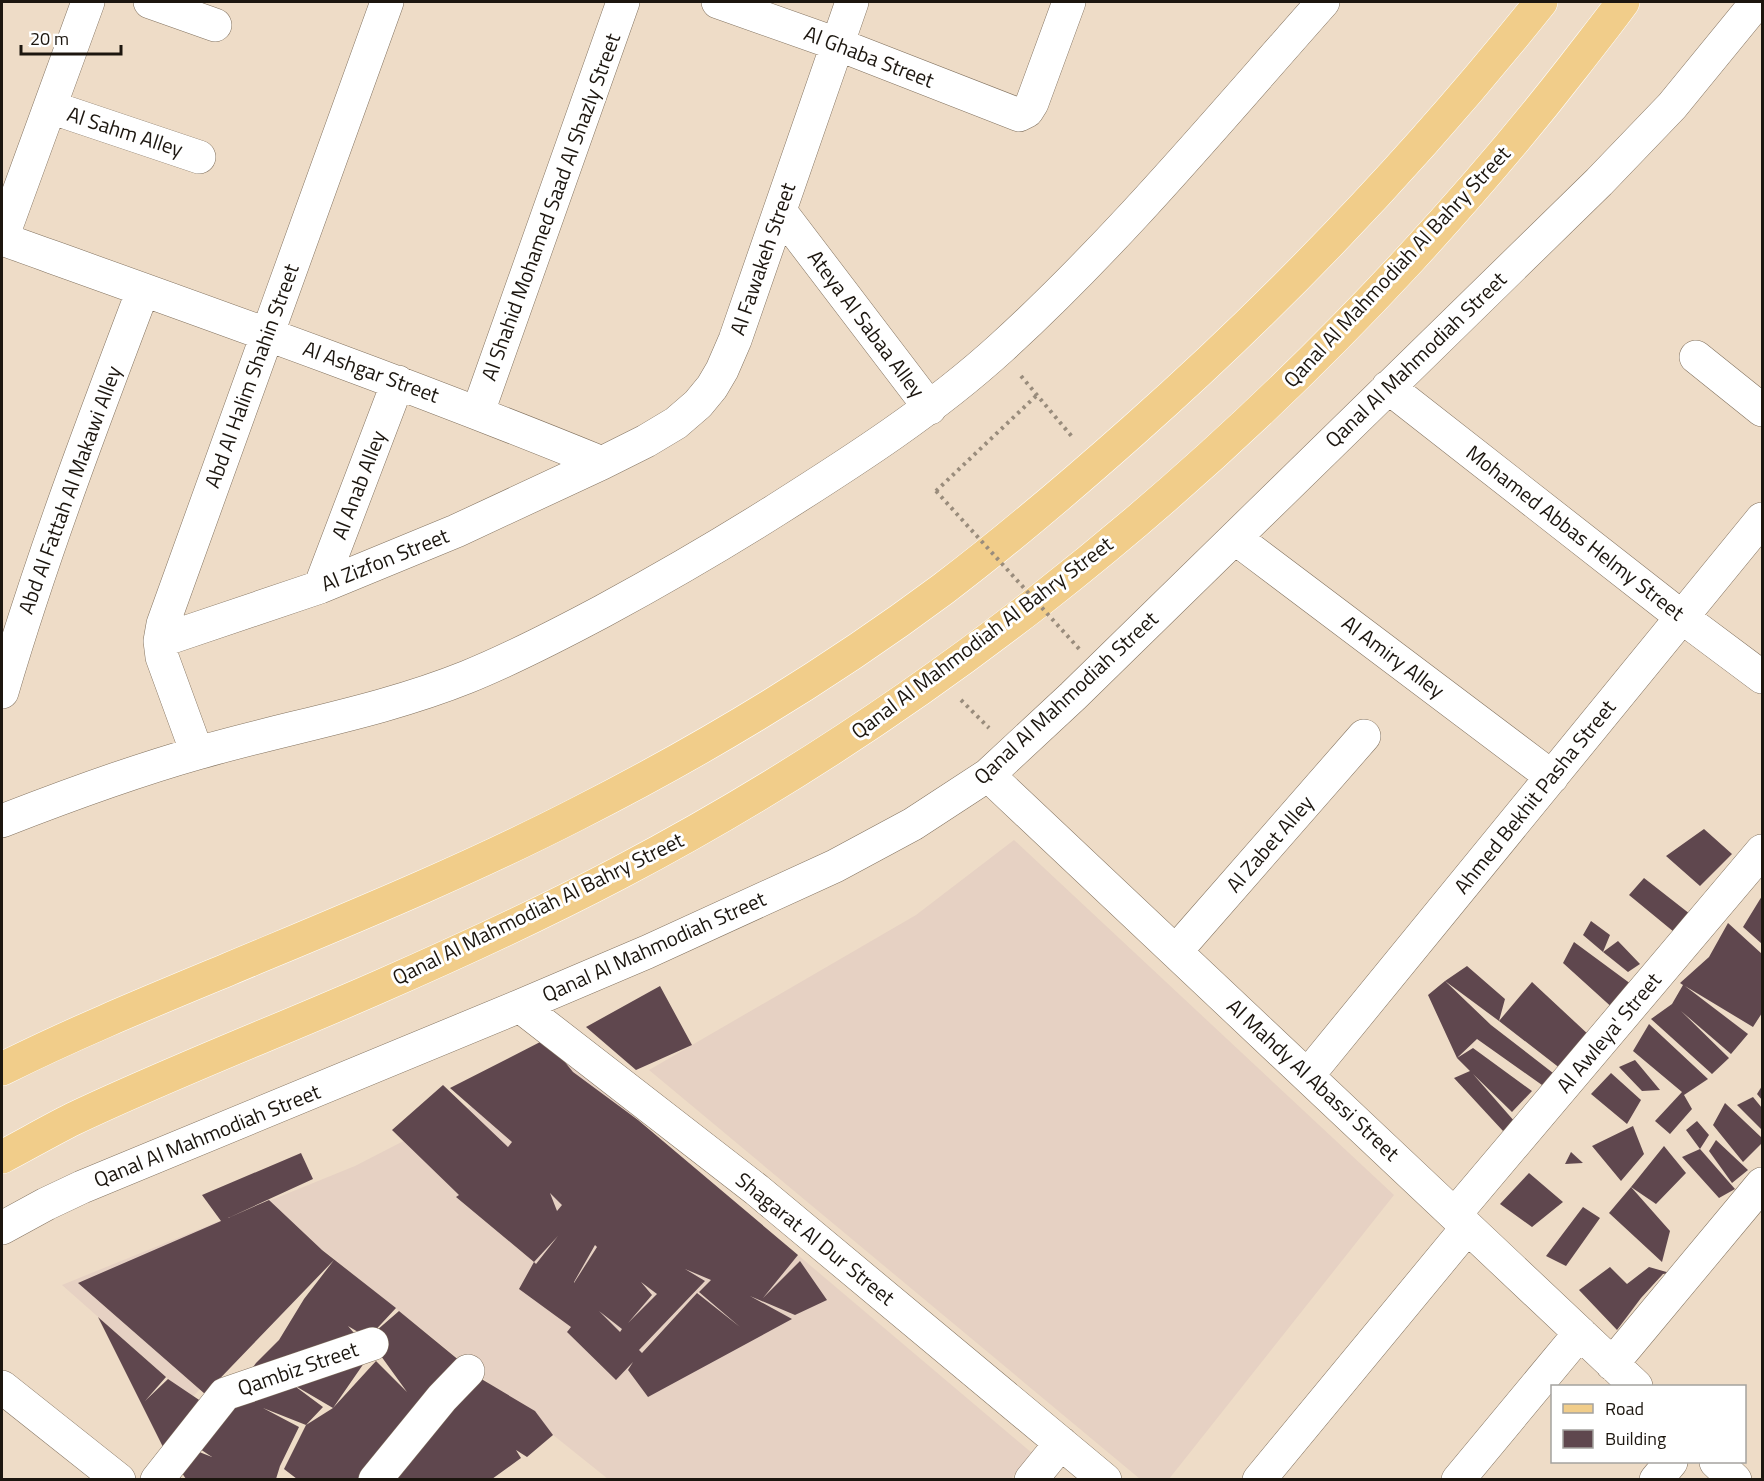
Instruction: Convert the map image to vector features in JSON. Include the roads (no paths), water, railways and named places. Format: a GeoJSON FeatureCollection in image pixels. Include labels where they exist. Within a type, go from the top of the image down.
{"type":"FeatureCollection","features":[{"type":"Feature","properties":{"kind":"main road"},"geometry":{"type":"LineString","coordinates":[[2,1070],[100,1023],[392,901],[488,858],[582,811],[766,708],[893,624],[1024,526],[1208,365],[1307,268],[1432,133],[1541,2]]}},
{"type":"Feature","properties":{"kind":"main road","name":"Qanal Al Mahmodiah Al Bahry Street"},"geometry":{"type":"LineString","coordinates":[[2,1157],[72,1120],[394,980],[621,872],[736,807],[840,744],[938,677],[1065,582],[1167,496],[1265,407],[1360,314],[1450,216],[1536,114],[1623,4]]}},
{"type":"Feature","properties":{"kind":"street"},"geometry":{"type":"LineString","coordinates":[[2,239],[88,2]]}},
{"type":"Feature","properties":{"kind":"street"},"geometry":{"type":"LineString","coordinates":[[150,2],[215,25]]}},
{"type":"Feature","properties":{"kind":"street","name":"Abd Al Halim Shahin Street"},"geometry":{"type":"LineString","coordinates":[[197,753],[162,657],[160,640],[163,624],[387,2]]}},
{"type":"Feature","properties":{"kind":"street","name":"Al Shahid Mohamed Saad Al Shazly Street"},"geometry":{"type":"LineString","coordinates":[[478,412],[623,2]]}},
{"type":"Feature","properties":{"kind":"street","name":"Al Ghaba Street"},"geometry":{"type":"LineString","coordinates":[[718,2],[837,44],[1018,116],[1027,111],[1032,103],[1069,2]]}},
{"type":"Feature","properties":{"kind":"street","name":"Al Fawakeh Street"},"geometry":{"type":"LineString","coordinates":[[603,463],[676,423],[698,404],[722,370],[735,340],[852,2]]}},
{"type":"Feature","properties":{"kind":"street"},"geometry":{"type":"LineString","coordinates":[[2,821],[91,787],[197,753],[411,698],[515,657],[663,578],[740,533],[865,454],[930,408],[999,350],[1070,284],[1323,2]]}},
{"type":"Feature","properties":{"kind":"street","name":"Qanal Al Mahmodiah Street"},"geometry":{"type":"LineString","coordinates":[[2,1228],[82,1187],[520,1006],[646,952],[845,861],[913,824],[988,775],[1235,538],[1599,182],[1753,21]]}},
{"type":"Feature","properties":{"kind":"street","name":"Al Sahm Alley"},"geometry":{"type":"LineString","coordinates":[[50,107],[200,157]]}},
{"type":"Feature","properties":{"kind":"street","name":"Ateya Al Sabaa Alley"},"geometry":{"type":"LineString","coordinates":[[780,211],[930,408]]}},
{"type":"Feature","properties":{"kind":"street","name":"Al Ashgar Street"},"geometry":{"type":"LineString","coordinates":[[2,239],[398,382],[603,463]]}},
{"type":"Feature","properties":{"kind":"street","name":"Abd Al Fattah Al Makawi Alley"},"geometry":{"type":"LineString","coordinates":[[2,692],[16,644],[86,442],[143,290]]}},
{"type":"Feature","properties":{"kind":"street"},"geometry":{"type":"LineString","coordinates":[[1696,357],[1762,410]]}},
{"type":"Feature","properties":{"kind":"street","name":"Al Anab Alley"},"geometry":{"type":"LineString","coordinates":[[320,587],[398,382]]}},
{"type":"Feature","properties":{"kind":"street","name":"Mohamed Abbas Helmy Street"},"geometry":{"type":"LineString","coordinates":[[1388,387],[1762,677]]}},
{"type":"Feature","properties":{"kind":"street","name":"Al Zizfon Street"},"geometry":{"type":"LineString","coordinates":[[160,640],[320,587],[456,531],[603,463]]}},
{"type":"Feature","properties":{"kind":"street","name":"Ahmed Bekhit Pasha Street"},"geometry":{"type":"LineString","coordinates":[[1308,1075],[1762,519]]}},
{"type":"Feature","properties":{"kind":"street","name":"Al Amiry Alley"},"geometry":{"type":"LineString","coordinates":[[1235,538],[1552,777]]}},
{"type":"Feature","properties":{"kind":"street","name":"Al Zabet Alley"},"geometry":{"type":"LineString","coordinates":[[1176,951],[1364,736]]}},
{"type":"Feature","properties":{"kind":"street","name":"Al Mahdy Al Abassi Street"},"geometry":{"type":"LineString","coordinates":[[988,775],[1635,1385]]}},
{"type":"Feature","properties":{"kind":"street","name":"Al Awleya' Street"},"geometry":{"type":"LineString","coordinates":[[1259,1479],[1461,1221],[1762,851]]}},
{"type":"Feature","properties":{"kind":"street","name":"Shagarat Al Dur Street"},"geometry":{"type":"LineString","coordinates":[[520,1006],[757,1190],[1105,1479]]}},
{"type":"Feature","properties":{"kind":"street"},"geometry":{"type":"LineString","coordinates":[[1612,1364],[1762,1184]]}},
{"type":"Feature","properties":{"kind":"street"},"geometry":{"type":"LineString","coordinates":[[1458,1479],[1580,1333]]}},
{"type":"Feature","properties":{"kind":"street","name":"Qambiz Street"},"geometry":{"type":"LineString","coordinates":[[158,1479],[225,1394],[372,1344]]}},
{"type":"Feature","properties":{"kind":"street"},"geometry":{"type":"LineString","coordinates":[[375,1479],[442,1398],[468,1371]]}},
{"type":"Feature","properties":{"kind":"street"},"geometry":{"type":"LineString","coordinates":[[2,1387],[119,1479]]}},
{"type":"Feature","properties":{"kind":"street"},"geometry":{"type":"LineString","coordinates":[[1031,1479],[1061,1443]]}},
{"type":"Feature","properties":{"kind":"street"},"geometry":{"type":"LineString","coordinates":[[1656,1479],[1669,1463]]}},
{"type":"Feature","properties":{"kind":"street"},"geometry":{"type":"LineString","coordinates":[[1718,1463],[1735,1479]]}}]}
